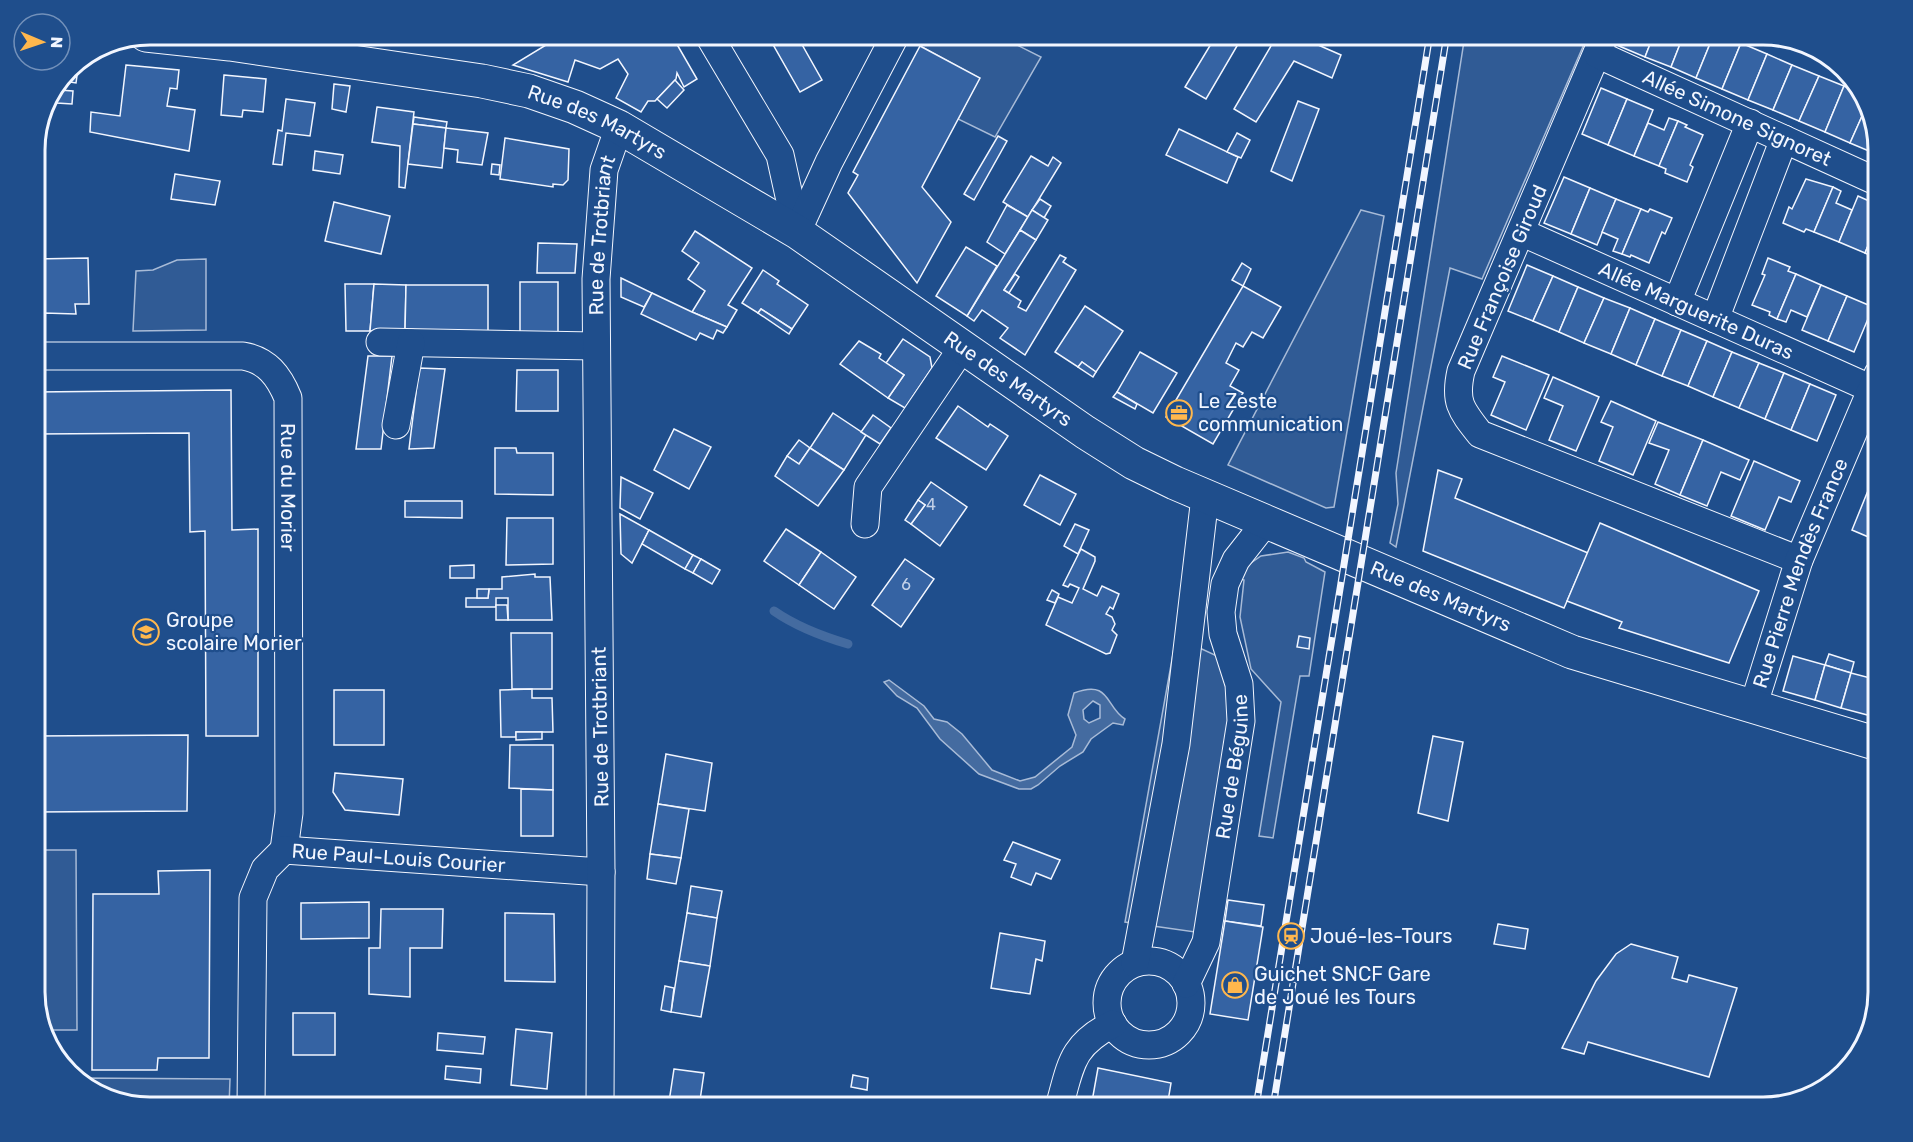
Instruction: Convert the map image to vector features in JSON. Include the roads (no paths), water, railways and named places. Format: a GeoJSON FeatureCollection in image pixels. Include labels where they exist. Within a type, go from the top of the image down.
{"type":"FeatureCollection","features":[{"type":"Feature","properties":{"kind":"main road","name":"Rue des Martyrs"},"geometry":{"type":"LineString","coordinates":[[229,45],[482,81],[529,91],[619,127],[797,231],[962,348],[1134,463],[1204,497],[1572,652],[1868,741]]}},
{"type":"Feature","properties":{"kind":"street"},"geometry":{"type":"LineString","coordinates":[[715,45],[780,155],[797,231]]}},
{"type":"Feature","properties":{"kind":"street"},"geometry":{"type":"LineString","coordinates":[[797,231],[890,45]]}},
{"type":"Feature","properties":{"kind":"street","name":"Rue Françoise Giroud"},"geometry":{"type":"LineString","coordinates":[[1601,45],[1461,371],[1456,392],[1462,413],[1480,434],[1799,560]]}},
{"type":"Feature","properties":{"kind":"street","name":"Allée Simone Signoret"},"geometry":{"type":"LineString","coordinates":[[1603,45],[1750,123],[1868,177]]}},
{"type":"Feature","properties":{"kind":"street"},"geometry":{"type":"LineString","coordinates":[[1677,302],[1750,123]]}},
{"type":"Feature","properties":{"kind":"street","name":"Rue de Trotbriant"},"geometry":{"type":"LineString","coordinates":[[600,1097],[601,872],[596,279],[604,170],[619,127]]}},
{"type":"Feature","properties":{"kind":"street"},"geometry":{"type":"LineString","coordinates":[[1715,319],[1784,139]]}},
{"type":"Feature","properties":{"kind":"street","name":"Allée Marguerite Duras"},"geometry":{"type":"LineString","coordinates":[[1521,232],[1715,319],[1868,379]]}},
{"type":"Feature","properties":{"kind":"street"},"geometry":{"type":"LineString","coordinates":[[380,342],[595,346]]}},
{"type":"Feature","properties":{"kind":"street"},"geometry":{"type":"LineString","coordinates":[[396,425],[411,343]]}},
{"type":"Feature","properties":{"kind":"street"},"geometry":{"type":"LineString","coordinates":[[865,524],[868,487],[962,348]]}},
{"type":"Feature","properties":{"kind":"street","name":"Rue du Morier"},"geometry":{"type":"LineString","coordinates":[[45,356],[243,356],[256,358],[271,369],[282,383],[288,398],[289,813],[284,850]]}},
{"type":"Feature","properties":{"kind":"street","name":"Rue Pierre Mendès France"},"geometry":{"type":"LineString","coordinates":[[1753,707],[1799,560],[1868,398]]}},
{"type":"Feature","properties":{"kind":"street"},"geometry":{"type":"LineString","coordinates":[[1135,963],[1176,744],[1204,497]]}},
{"type":"Feature","properties":{"kind":"street","name":"Rue de Béguine"},"geometry":{"type":"LineString","coordinates":[[1186,984],[1206,942],[1241,721],[1239,684],[1223,634],[1221,612],[1225,584],[1236,560],[1265,523]]}},
{"type":"Feature","properties":{"kind":"street","name":"Rue Paul-Louis Courier"},"geometry":{"type":"LineString","coordinates":[[251,1097],[253,898],[265,869],[284,850],[601,872]]}},
{"type":"Feature","properties":{"kind":"street"},"geometry":{"type":"LineString","coordinates":[[1159,962],[1175,970],[1186,984],[1191,998],[1190,1012],[1185,1025],[1168,1040],[1149,1045],[1134,1043],[1122,1035],[1113,1024],[1108,1007],[1110,988],[1124,969],[1135,963],[1159,962]]}},
{"type":"Feature","properties":{"kind":"street"},"geometry":{"type":"LineString","coordinates":[[1062,1097],[1071,1068],[1082,1045],[1091,1035],[1113,1024]]}},
{"type":"Feature","properties":{"kind":"waterway"},"geometry":{"type":"LineString","coordinates":[[774,611],[791,622],[848,644]]}},
{"type":"Feature","properties":{"kind":"railway"},"geometry":{"type":"LineString","coordinates":[[1258,1097],[1428,45]]}},
{"type":"Feature","properties":{"kind":"railway"},"geometry":{"type":"LineString","coordinates":[[1275,1097],[1445,45]]}},
{"type":"Feature","properties":{"kind":"place","name":"Le Zeste communication"},"geometry":{"type":"Point","coordinates":[1179,413]}},
{"type":"Feature","properties":{"kind":"place","name":"Groupe scolaire Morier"},"geometry":{"type":"Point","coordinates":[146,632]}},
{"type":"Feature","properties":{"kind":"place","name":"Joué-les-Tours"},"geometry":{"type":"Point","coordinates":[1291,936]}},
{"type":"Feature","properties":{"kind":"place","name":"Guichet SNCF Gare de Joué les Tours"},"geometry":{"type":"Point","coordinates":[1235,985]}}]}
